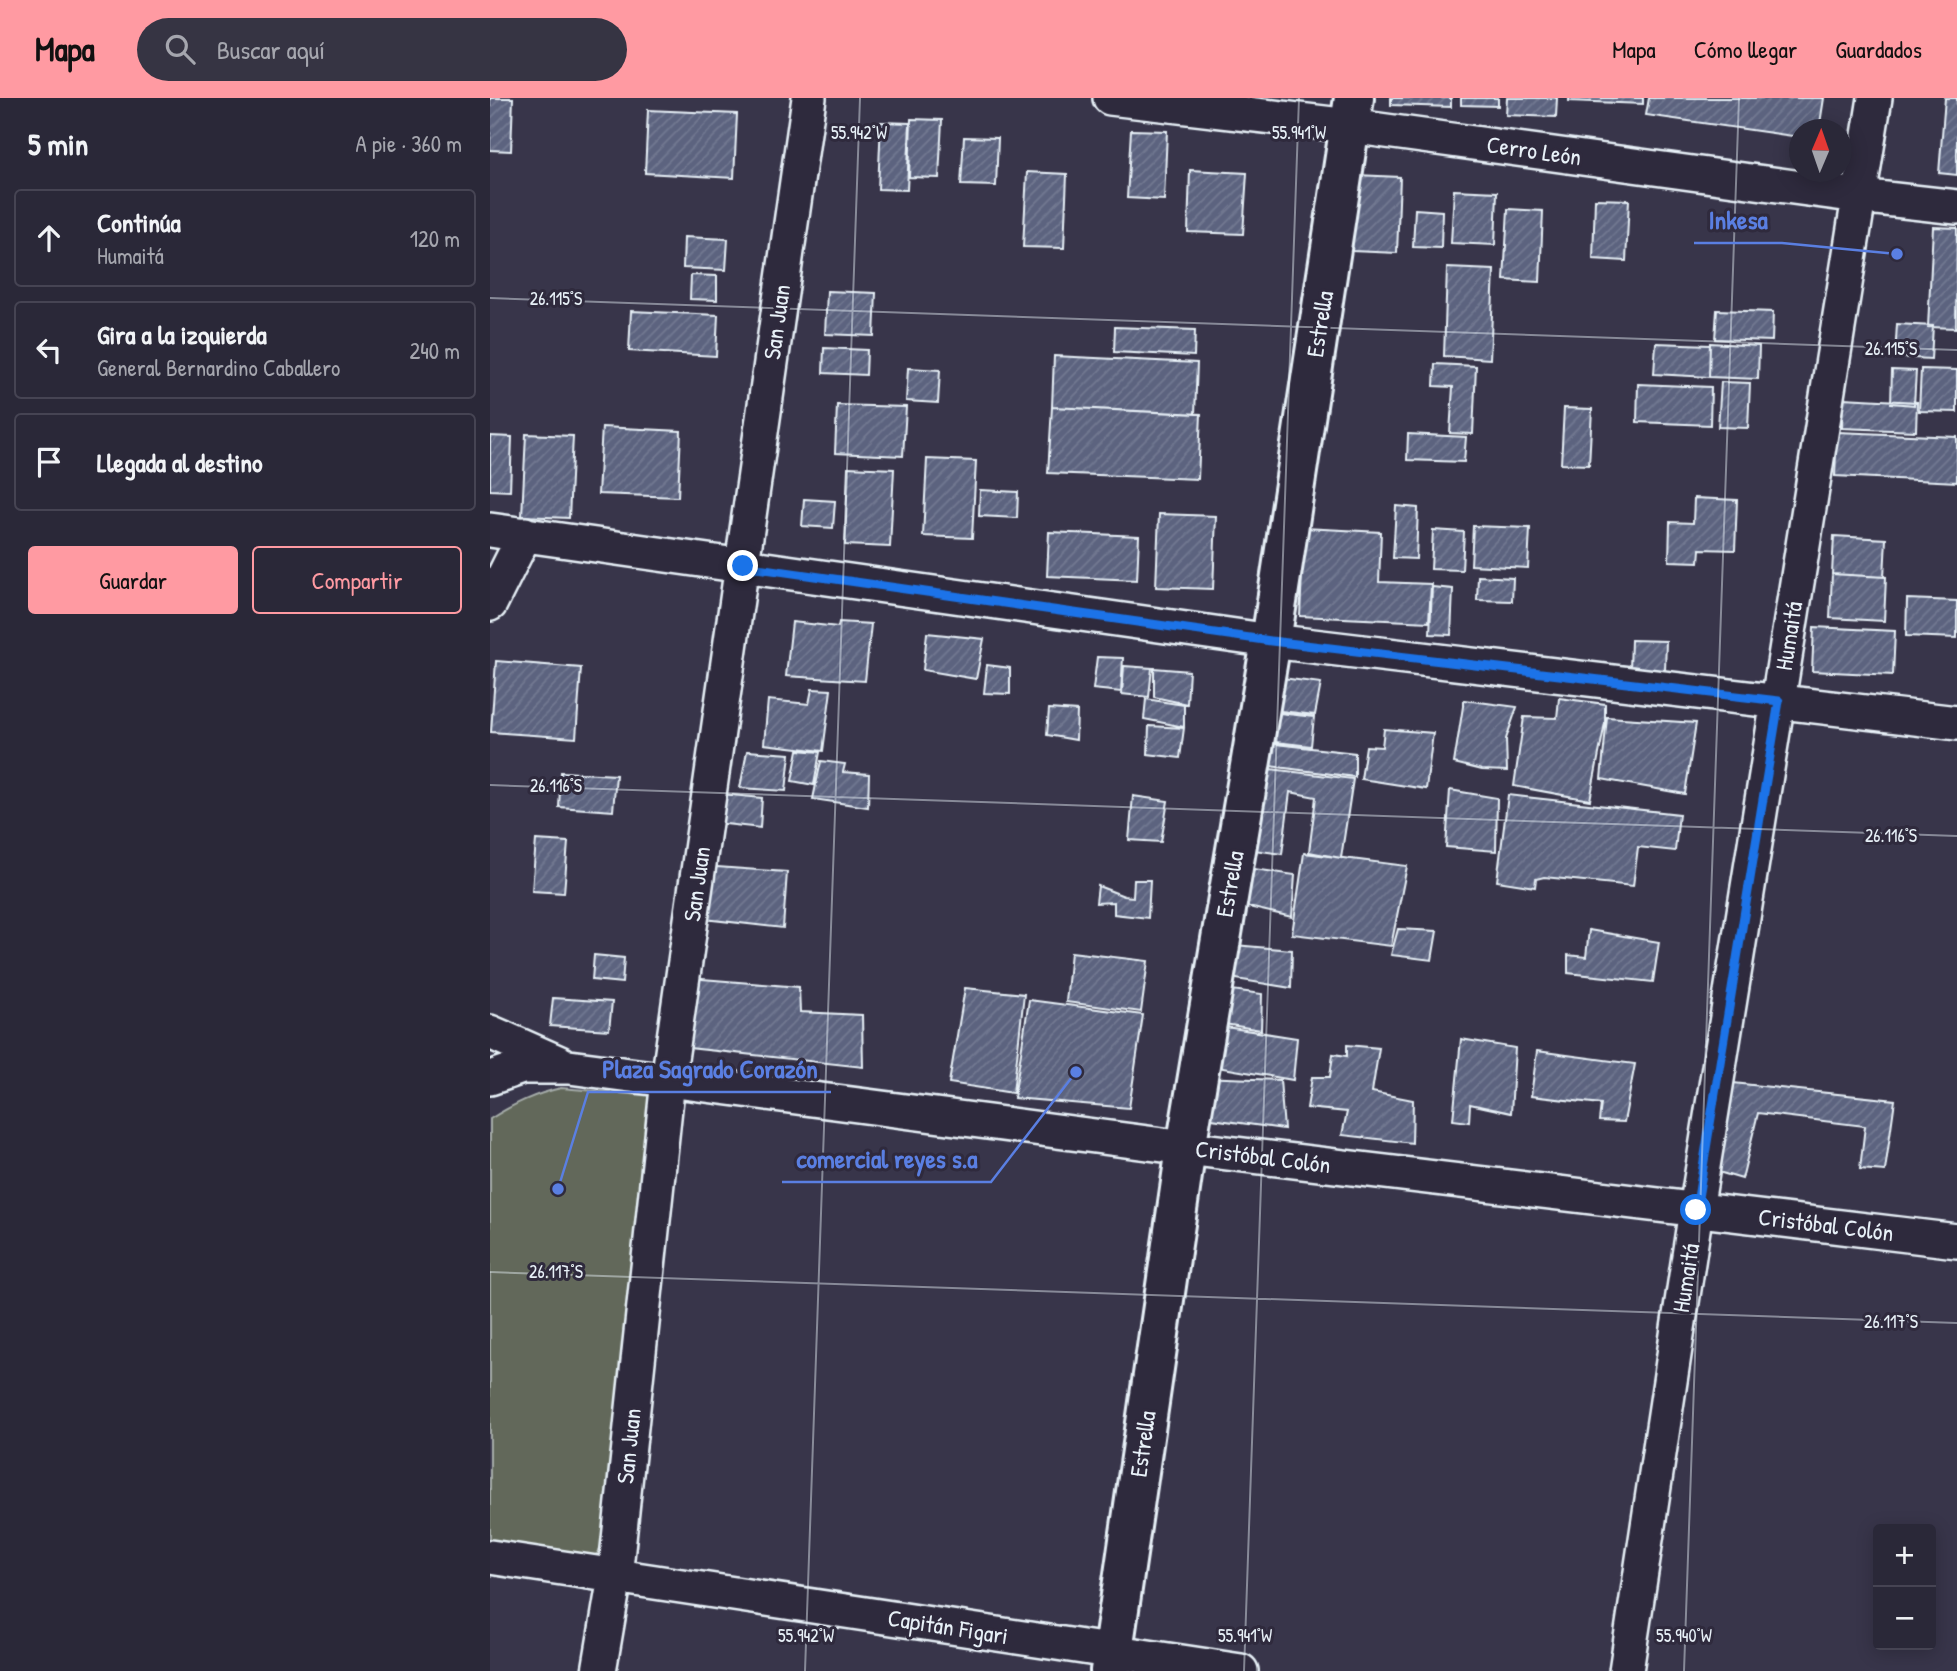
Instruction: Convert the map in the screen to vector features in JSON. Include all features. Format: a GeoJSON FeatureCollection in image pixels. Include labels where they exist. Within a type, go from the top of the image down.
{"type":"FeatureCollection","features":[{"type":"Feature","properties":{"kind":"main road","name":"Estrella"},"geometry":{"type":"LineString","coordinates":[[1112,1662],[1186,1148],[1271,641],[1352,112]]}},
{"type":"Feature","properties":{"kind":"street","name":"San Juan"},"geometry":{"type":"LineString","coordinates":[[599,1671],[615,1577],[668,1080],[809,98]]}},
{"type":"Feature","properties":{"kind":"street","name":"Cerro León"},"geometry":{"type":"LineString","coordinates":[[1110,98],[1352,112],[1858,196],[1957,207]]}},
{"type":"Feature","properties":{"kind":"street","name":"Humaitá"},"geometry":{"type":"LineString","coordinates":[[1626,1671],[1696,1210],[1875,98]]}},
{"type":"Feature","properties":{"kind":"street"},"geometry":{"type":"LineString","coordinates":[[490,530],[1271,641],[1957,723]]}},
{"type":"Feature","properties":{"kind":"street"},"geometry":{"type":"LineString","coordinates":[[490,604],[525,534]]}},
{"type":"Feature","properties":{"kind":"street"},"geometry":{"type":"LineString","coordinates":[[490,1032],[569,1067]]}},
{"type":"Feature","properties":{"kind":"street"},"geometry":{"type":"LineString","coordinates":[[490,1078],[522,1067],[569,1067]]}},
{"type":"Feature","properties":{"kind":"street","name":"Cristóbal Colón"},"geometry":{"type":"LineString","coordinates":[[569,1067],[1186,1148],[1957,1241]]}},
{"type":"Feature","properties":{"kind":"street","name":"Capitán Figari"},"geometry":{"type":"LineString","coordinates":[[490,1558],[1112,1662],[1241,1671]]}},
{"type":"Feature","properties":{"kind":"green space"},"geometry":{"type":"Polygon","coordinates":[[[561,1088],[653,1096],[602,1544],[598,1553],[591,1558],[490,1546],[490,1119],[524,1100],[561,1088]]]}},
{"type":"Feature","properties":{"kind":"building"},"geometry":{"type":"Polygon","coordinates":[[[490,98],[513,98],[511,151],[490,150],[490,98]]]}},
{"type":"Feature","properties":{"kind":"building"},"geometry":{"type":"Polygon","coordinates":[[[1391,98],[1451,98],[1451,107],[1391,105],[1391,98]]]}},
{"type":"Feature","properties":{"kind":"building"},"geometry":{"type":"Polygon","coordinates":[[[1461,98],[1498,98],[1498,106],[1461,105],[1461,98]]]}},
{"type":"Feature","properties":{"kind":"building"},"geometry":{"type":"Polygon","coordinates":[[[1507,98],[1557,98],[1556,117],[1506,115],[1507,98]]]}},
{"type":"Feature","properties":{"kind":"building"},"geometry":{"type":"Polygon","coordinates":[[[1569,98],[1643,98],[1643,104],[1569,101],[1569,98]]]}},
{"type":"Feature","properties":{"kind":"building"},"geometry":{"type":"Polygon","coordinates":[[[1649,98],[1824,98],[1821,119],[1789,119],[1789,135],[1646,115],[1649,98]]]}},
{"type":"Feature","properties":{"kind":"building"},"geometry":{"type":"Polygon","coordinates":[[[1945,98],[1957,98],[1957,175],[1939,173],[1945,98]]]}},
{"type":"Feature","properties":{"kind":"building"},"geometry":{"type":"Polygon","coordinates":[[[648,110],[737,114],[734,178],[645,173],[648,110]]]}},
{"type":"Feature","properties":{"kind":"building"},"geometry":{"type":"Polygon","coordinates":[[[911,119],[942,120],[939,178],[909,177],[911,119]]]}},
{"type":"Feature","properties":{"kind":"building"},"geometry":{"type":"Polygon","coordinates":[[[881,122],[910,123],[907,190],[878,189],[881,122]]]}},
{"type":"Feature","properties":{"kind":"building"},"geometry":{"type":"Polygon","coordinates":[[[1131,130],[1167,131],[1164,200],[1127,198],[1131,130]]]}},
{"type":"Feature","properties":{"kind":"building"},"geometry":{"type":"Polygon","coordinates":[[[964,137],[998,138],[996,186],[961,185],[964,137]]]}},
{"type":"Feature","properties":{"kind":"building"},"geometry":{"type":"Polygon","coordinates":[[[1190,170],[1247,173],[1243,234],[1188,232],[1190,170]]]}},
{"type":"Feature","properties":{"kind":"building"},"geometry":{"type":"Polygon","coordinates":[[[1027,172],[1067,174],[1064,248],[1023,247],[1027,172]]]}},
{"type":"Feature","properties":{"kind":"building"},"geometry":{"type":"Polygon","coordinates":[[[1356,175],[1400,177],[1397,253],[1352,251],[1356,175]]]}},
{"type":"Feature","properties":{"kind":"building"},"geometry":{"type":"Polygon","coordinates":[[[1454,190],[1497,192],[1495,245],[1451,243],[1454,190]]]}},
{"type":"Feature","properties":{"kind":"building"},"geometry":{"type":"Polygon","coordinates":[[[1595,199],[1629,200],[1626,261],[1593,259],[1595,199]]]}},
{"type":"Feature","properties":{"kind":"building"},"geometry":{"type":"Polygon","coordinates":[[[1415,209],[1442,211],[1441,248],[1413,247],[1415,209]]]}},
{"type":"Feature","properties":{"kind":"building"},"geometry":{"type":"Polygon","coordinates":[[[1508,209],[1543,211],[1540,282],[1504,280],[1508,209]]]}},
{"type":"Feature","properties":{"kind":"building"},"geometry":{"type":"Polygon","coordinates":[[[1933,227],[1957,228],[1956,328],[1928,327],[1933,227]]]}},
{"type":"Feature","properties":{"kind":"building"},"geometry":{"type":"Polygon","coordinates":[[[684,237],[728,239],[726,270],[683,268],[684,237]]]}},
{"type":"Feature","properties":{"kind":"building"},"geometry":{"type":"Polygon","coordinates":[[[1447,268],[1494,270],[1490,359],[1444,356],[1447,268]]]}},
{"type":"Feature","properties":{"kind":"building"},"geometry":{"type":"Polygon","coordinates":[[[691,275],[717,276],[717,300],[690,299],[691,275]]]}},
{"type":"Feature","properties":{"kind":"building"},"geometry":{"type":"Polygon","coordinates":[[[827,291],[876,293],[874,336],[825,334],[827,291]]]}},
{"type":"Feature","properties":{"kind":"building"},"geometry":{"type":"Polygon","coordinates":[[[1717,310],[1773,312],[1772,341],[1715,339],[1717,310]]]}},
{"type":"Feature","properties":{"kind":"building"},"geometry":{"type":"Polygon","coordinates":[[[631,311],[718,315],[716,356],[629,351],[631,311]]]}},
{"type":"Feature","properties":{"kind":"building"},"geometry":{"type":"Polygon","coordinates":[[[1897,324],[1933,326],[1931,359],[1895,357],[1897,324]]]}},
{"type":"Feature","properties":{"kind":"building"},"geometry":{"type":"Polygon","coordinates":[[[1115,327],[1195,330],[1194,356],[1114,352],[1115,327]]]}},
{"type":"Feature","properties":{"kind":"building"},"geometry":{"type":"Polygon","coordinates":[[[1656,343],[1710,345],[1709,377],[1654,374],[1656,343]]]}},
{"type":"Feature","properties":{"kind":"building"},"geometry":{"type":"Polygon","coordinates":[[[1710,343],[1759,346],[1758,379],[1709,377],[1710,343]]]}},
{"type":"Feature","properties":{"kind":"building"},"geometry":{"type":"Polygon","coordinates":[[[824,348],[867,350],[866,375],[823,373],[824,348]]]}},
{"type":"Feature","properties":{"kind":"building"},"geometry":{"type":"Polygon","coordinates":[[[1054,356],[1197,363],[1195,414],[1052,407],[1054,356]]]}},
{"type":"Feature","properties":{"kind":"building"},"geometry":{"type":"Polygon","coordinates":[[[1435,364],[1476,366],[1473,434],[1450,433],[1453,387],[1434,386],[1435,364]]]}},
{"type":"Feature","properties":{"kind":"building"},"geometry":{"type":"Polygon","coordinates":[[[908,368],[940,370],[938,403],[906,401],[908,368]]]}},
{"type":"Feature","properties":{"kind":"building"},"geometry":{"type":"Polygon","coordinates":[[[1921,369],[1957,370],[1957,412],[1919,411],[1921,369]]]}},
{"type":"Feature","properties":{"kind":"building"},"geometry":{"type":"Polygon","coordinates":[[[1892,370],[1916,371],[1914,405],[1891,403],[1892,370]]]}},
{"type":"Feature","properties":{"kind":"building"},"geometry":{"type":"Polygon","coordinates":[[[1721,382],[1750,383],[1748,428],[1718,427],[1721,382]]]}},
{"type":"Feature","properties":{"kind":"building"},"geometry":{"type":"Polygon","coordinates":[[[1638,384],[1711,387],[1710,425],[1637,422],[1638,384]]]}},
{"type":"Feature","properties":{"kind":"building"},"geometry":{"type":"Polygon","coordinates":[[[1843,398],[1917,402],[1916,431],[1842,428],[1843,398]]]}},
{"type":"Feature","properties":{"kind":"building"},"geometry":{"type":"Polygon","coordinates":[[[837,405],[906,407],[903,456],[835,453],[837,405]]]}},
{"type":"Feature","properties":{"kind":"building"},"geometry":{"type":"Polygon","coordinates":[[[1052,407],[1201,414],[1198,479],[1048,473],[1052,407]]]}},
{"type":"Feature","properties":{"kind":"building"},"geometry":{"type":"Polygon","coordinates":[[[1564,408],[1592,409],[1589,465],[1561,464],[1564,408]]]}},
{"type":"Feature","properties":{"kind":"building"},"geometry":{"type":"Polygon","coordinates":[[[602,427],[681,431],[678,497],[598,494],[602,427]]]}},
{"type":"Feature","properties":{"kind":"building"},"geometry":{"type":"Polygon","coordinates":[[[1837,432],[1957,437],[1957,482],[1835,476],[1837,432]]]}},
{"type":"Feature","properties":{"kind":"building"},"geometry":{"type":"Polygon","coordinates":[[[526,434],[573,436],[569,518],[522,516],[526,434]]]}},
{"type":"Feature","properties":{"kind":"building"},"geometry":{"type":"Polygon","coordinates":[[[1408,434],[1466,437],[1464,462],[1407,460],[1408,434]]]}},
{"type":"Feature","properties":{"kind":"building"},"geometry":{"type":"Polygon","coordinates":[[[490,436],[512,437],[510,491],[490,490],[490,436]]]}},
{"type":"Feature","properties":{"kind":"building"},"geometry":{"type":"Polygon","coordinates":[[[927,459],[976,461],[972,538],[923,536],[927,459]]]}},
{"type":"Feature","properties":{"kind":"building"},"geometry":{"type":"Polygon","coordinates":[[[848,467],[894,469],[890,547],[845,545],[848,467]]]}},
{"type":"Feature","properties":{"kind":"building"},"geometry":{"type":"Polygon","coordinates":[[[980,490],[1018,492],[1017,518],[979,516],[980,490]]]}},
{"type":"Feature","properties":{"kind":"building"},"geometry":{"type":"Polygon","coordinates":[[[1694,498],[1737,500],[1735,550],[1700,549],[1699,562],[1669,561],[1670,522],[1693,523],[1694,498]]]}},
{"type":"Feature","properties":{"kind":"building"},"geometry":{"type":"Polygon","coordinates":[[[804,499],[835,501],[833,528],[802,526],[804,499]]]}},
{"type":"Feature","properties":{"kind":"building"},"geometry":{"type":"Polygon","coordinates":[[[1396,506],[1418,508],[1416,559],[1393,558],[1396,506]]]}},
{"type":"Feature","properties":{"kind":"building"},"geometry":{"type":"Polygon","coordinates":[[[1159,514],[1216,516],[1213,589],[1156,587],[1159,514]]]}},
{"type":"Feature","properties":{"kind":"building"},"geometry":{"type":"Polygon","coordinates":[[[1473,526],[1530,528],[1528,568],[1471,565],[1473,526]]]}},
{"type":"Feature","properties":{"kind":"building"},"geometry":{"type":"Polygon","coordinates":[[[1304,528],[1381,532],[1379,582],[1431,584],[1429,622],[1300,616],[1304,528]]]}},
{"type":"Feature","properties":{"kind":"building"},"geometry":{"type":"Polygon","coordinates":[[[1433,530],[1464,532],[1462,570],[1431,569],[1433,530]]]}},
{"type":"Feature","properties":{"kind":"building"},"geometry":{"type":"Polygon","coordinates":[[[1049,532],[1139,536],[1137,580],[1047,576],[1049,532]]]}},
{"type":"Feature","properties":{"kind":"building"},"geometry":{"type":"Polygon","coordinates":[[[1834,536],[1886,539],[1884,577],[1832,574],[1834,536]]]}},
{"type":"Feature","properties":{"kind":"building"},"geometry":{"type":"Polygon","coordinates":[[[1832,574],[1886,577],[1884,621],[1830,618],[1832,574]]]}},
{"type":"Feature","properties":{"kind":"building"},"geometry":{"type":"Polygon","coordinates":[[[1478,576],[1513,578],[1512,601],[1477,600],[1478,576]]]}},
{"type":"Feature","properties":{"kind":"building"},"geometry":{"type":"Polygon","coordinates":[[[1432,587],[1453,589],[1451,635],[1430,634],[1432,587]]]}},
{"type":"Feature","properties":{"kind":"building"},"geometry":{"type":"Polygon","coordinates":[[[1907,599],[1957,601],[1957,638],[1906,636],[1907,599]]]}},
{"type":"Feature","properties":{"kind":"building"},"geometry":{"type":"Polygon","coordinates":[[[792,622],[838,627],[839,622],[871,624],[865,681],[786,676],[792,622]]]}},
{"type":"Feature","properties":{"kind":"building"},"geometry":{"type":"Polygon","coordinates":[[[1814,627],[1895,631],[1893,675],[1812,671],[1814,627]]]}},
{"type":"Feature","properties":{"kind":"building"},"geometry":{"type":"Polygon","coordinates":[[[927,633],[984,639],[976,679],[923,670],[927,633]]]}},
{"type":"Feature","properties":{"kind":"building"},"geometry":{"type":"Polygon","coordinates":[[[1631,640],[1666,641],[1665,671],[1630,670],[1631,640]]]}},
{"type":"Feature","properties":{"kind":"building"},"geometry":{"type":"Polygon","coordinates":[[[1097,657],[1123,658],[1121,692],[1093,689],[1097,657]]]}},
{"type":"Feature","properties":{"kind":"building"},"geometry":{"type":"Polygon","coordinates":[[[496,661],[581,668],[576,738],[491,732],[496,661]]]}},
{"type":"Feature","properties":{"kind":"building"},"geometry":{"type":"Polygon","coordinates":[[[987,665],[1010,668],[1010,694],[984,693],[987,665]]]}},
{"type":"Feature","properties":{"kind":"building"},"geometry":{"type":"Polygon","coordinates":[[[1124,666],[1152,668],[1149,697],[1122,694],[1124,666]]]}},
{"type":"Feature","properties":{"kind":"building"},"geometry":{"type":"Polygon","coordinates":[[[1154,668],[1189,671],[1187,704],[1154,697],[1154,668]]]}},
{"type":"Feature","properties":{"kind":"building"},"geometry":{"type":"Polygon","coordinates":[[[1267,676],[1321,683],[1315,715],[1263,709],[1267,676]]]}},
{"type":"Feature","properties":{"kind":"building"},"geometry":{"type":"Polygon","coordinates":[[[812,689],[831,690],[823,751],[764,744],[768,700],[809,704],[812,689]]]}},
{"type":"Feature","properties":{"kind":"building"},"geometry":{"type":"Polygon","coordinates":[[[1559,698],[1605,704],[1605,723],[1590,800],[1514,786],[1524,717],[1557,718],[1559,698]]]}},
{"type":"Feature","properties":{"kind":"building"},"geometry":{"type":"Polygon","coordinates":[[[1146,699],[1184,705],[1184,727],[1144,719],[1146,699]]]}},
{"type":"Feature","properties":{"kind":"building"},"geometry":{"type":"Polygon","coordinates":[[[1464,700],[1517,707],[1506,739],[1507,771],[1482,770],[1454,763],[1464,700]]]}},
{"type":"Feature","properties":{"kind":"building"},"geometry":{"type":"Polygon","coordinates":[[[1049,709],[1077,711],[1076,740],[1047,735],[1049,709]]]}},
{"type":"Feature","properties":{"kind":"building"},"geometry":{"type":"Polygon","coordinates":[[[1261,711],[1314,717],[1311,746],[1258,740],[1261,711]]]}},
{"type":"Feature","properties":{"kind":"building"},"geometry":{"type":"Polygon","coordinates":[[[1607,717],[1696,723],[1685,794],[1601,779],[1607,717]]]}},
{"type":"Feature","properties":{"kind":"building"},"geometry":{"type":"Polygon","coordinates":[[[1149,726],[1184,728],[1180,758],[1148,754],[1149,726]]]}},
{"type":"Feature","properties":{"kind":"building"},"geometry":{"type":"Polygon","coordinates":[[[1384,729],[1433,733],[1426,789],[1361,779],[1366,746],[1382,747],[1384,729]]]}},
{"type":"Feature","properties":{"kind":"building"},"geometry":{"type":"Polygon","coordinates":[[[1257,742],[1355,753],[1355,777],[1254,764],[1257,742]]]}},
{"type":"Feature","properties":{"kind":"building"},"geometry":{"type":"Polygon","coordinates":[[[798,750],[820,752],[814,785],[792,781],[798,750]]]}},
{"type":"Feature","properties":{"kind":"building"},"geometry":{"type":"Polygon","coordinates":[[[747,751],[790,754],[786,791],[740,788],[747,751]]]}},
{"type":"Feature","properties":{"kind":"building"},"geometry":{"type":"Polygon","coordinates":[[[821,761],[845,764],[843,772],[869,774],[868,807],[813,799],[821,761]]]}},
{"type":"Feature","properties":{"kind":"building"},"geometry":{"type":"Polygon","coordinates":[[[1253,767],[1353,779],[1341,858],[1309,852],[1316,797],[1290,792],[1282,854],[1240,848],[1253,767]]]}},
{"type":"Feature","properties":{"kind":"building"},"geometry":{"type":"Polygon","coordinates":[[[561,772],[616,775],[613,811],[559,807],[561,772]]]}},
{"type":"Feature","properties":{"kind":"building"},"geometry":{"type":"Polygon","coordinates":[[[1450,790],[1497,798],[1496,851],[1446,847],[1450,790]]]}},
{"type":"Feature","properties":{"kind":"building"},"geometry":{"type":"Polygon","coordinates":[[[721,794],[762,798],[760,828],[717,823],[721,794]]]}},
{"type":"Feature","properties":{"kind":"building"},"geometry":{"type":"Polygon","coordinates":[[[1508,795],[1679,814],[1675,851],[1638,847],[1633,886],[1544,877],[1536,879],[1535,887],[1497,881],[1508,795]]]}},
{"type":"Feature","properties":{"kind":"building"},"geometry":{"type":"Polygon","coordinates":[[[1133,796],[1168,801],[1161,842],[1129,840],[1133,796]]]}},
{"type":"Feature","properties":{"kind":"building"},"geometry":{"type":"Polygon","coordinates":[[[536,840],[568,842],[564,893],[532,891],[536,840]]]}},
{"type":"Feature","properties":{"kind":"building"},"geometry":{"type":"Polygon","coordinates":[[[1304,853],[1407,866],[1391,946],[1292,934],[1304,853]]]}},
{"type":"Feature","properties":{"kind":"building"},"geometry":{"type":"Polygon","coordinates":[[[703,866],[787,872],[783,928],[696,918],[703,866]]]}},
{"type":"Feature","properties":{"kind":"building"},"geometry":{"type":"Polygon","coordinates":[[[1240,867],[1295,875],[1292,917],[1231,903],[1240,867]]]}},
{"type":"Feature","properties":{"kind":"building"},"geometry":{"type":"Polygon","coordinates":[[[1134,880],[1150,880],[1148,918],[1114,914],[1114,902],[1096,903],[1098,886],[1133,897],[1134,880]]]}},
{"type":"Feature","properties":{"kind":"building"},"geometry":{"type":"Polygon","coordinates":[[[1398,929],[1437,931],[1432,960],[1391,955],[1398,929]]]}},
{"type":"Feature","properties":{"kind":"building"},"geometry":{"type":"Polygon","coordinates":[[[1589,930],[1659,942],[1653,982],[1568,973],[1568,955],[1586,957],[1589,930]]]}},
{"type":"Feature","properties":{"kind":"building"},"geometry":{"type":"Polygon","coordinates":[[[1223,944],[1292,950],[1291,988],[1218,976],[1223,944]]]}},
{"type":"Feature","properties":{"kind":"building"},"geometry":{"type":"Polygon","coordinates":[[[1071,952],[1148,961],[1141,1012],[1066,1002],[1071,952]]]}},
{"type":"Feature","properties":{"kind":"building"},"geometry":{"type":"Polygon","coordinates":[[[594,955],[624,958],[622,983],[592,980],[594,955]]]}},
{"type":"Feature","properties":{"kind":"building"},"geometry":{"type":"Polygon","coordinates":[[[690,978],[799,987],[800,1012],[862,1015],[863,1067],[680,1047],[690,978]]]}},
{"type":"Feature","properties":{"kind":"building"},"geometry":{"type":"Polygon","coordinates":[[[965,988],[1024,994],[1013,1093],[949,1083],[965,988]]]}},
{"type":"Feature","properties":{"kind":"building"},"geometry":{"type":"Polygon","coordinates":[[[1217,988],[1262,994],[1261,1030],[1212,1022],[1217,988]]]}},
{"type":"Feature","properties":{"kind":"building"},"geometry":{"type":"Polygon","coordinates":[[[553,998],[612,1002],[609,1030],[550,1026],[553,998]]]}},
{"type":"Feature","properties":{"kind":"building"},"geometry":{"type":"Polygon","coordinates":[[[1029,1000],[1143,1015],[1129,1108],[1014,1098],[1029,1000]]]}},
{"type":"Feature","properties":{"kind":"building"},"geometry":{"type":"Polygon","coordinates":[[[1219,1026],[1297,1038],[1293,1080],[1211,1066],[1219,1026]]]}},
{"type":"Feature","properties":{"kind":"building"},"geometry":{"type":"Polygon","coordinates":[[[1461,1039],[1515,1048],[1511,1113],[1470,1104],[1469,1122],[1453,1120],[1461,1039]]]}},
{"type":"Feature","properties":{"kind":"building"},"geometry":{"type":"Polygon","coordinates":[[[1347,1045],[1379,1048],[1372,1092],[1413,1100],[1412,1143],[1342,1135],[1347,1112],[1307,1108],[1312,1077],[1330,1077],[1333,1054],[1347,1056],[1347,1045]]]}},
{"type":"Feature","properties":{"kind":"building"},"geometry":{"type":"Polygon","coordinates":[[[1537,1051],[1635,1064],[1624,1122],[1599,1121],[1601,1104],[1531,1096],[1537,1051]]]}},
{"type":"Feature","properties":{"kind":"building"},"geometry":{"type":"Polygon","coordinates":[[[1200,1077],[1280,1080],[1284,1129],[1205,1118],[1200,1077]]]}},
{"type":"Feature","properties":{"kind":"building"},"geometry":{"type":"Polygon","coordinates":[[[1733,1083],[1895,1100],[1885,1171],[1860,1169],[1865,1126],[1758,1113],[1742,1179],[1715,1171],[1733,1083]]]}},
{"type":"Feature","properties":{"kind":"place","name":"Inkesa"},"geometry":{"type":"Point","coordinates":[1897,254]}},
{"type":"Feature","properties":{"kind":"place","name":"comercial reyes s.a"},"geometry":{"type":"Point","coordinates":[1076,1072]}},
{"type":"Feature","properties":{"kind":"place","name":"Plaza Sagrado Corazón"},"geometry":{"type":"Point","coordinates":[558,1189]}},
{"type":"Feature","properties":{"kind":"route"},"geometry":{"type":"LineString","coordinates":[[743,566],[1271,641],[1779,701],[1696,1210]]}}]}
